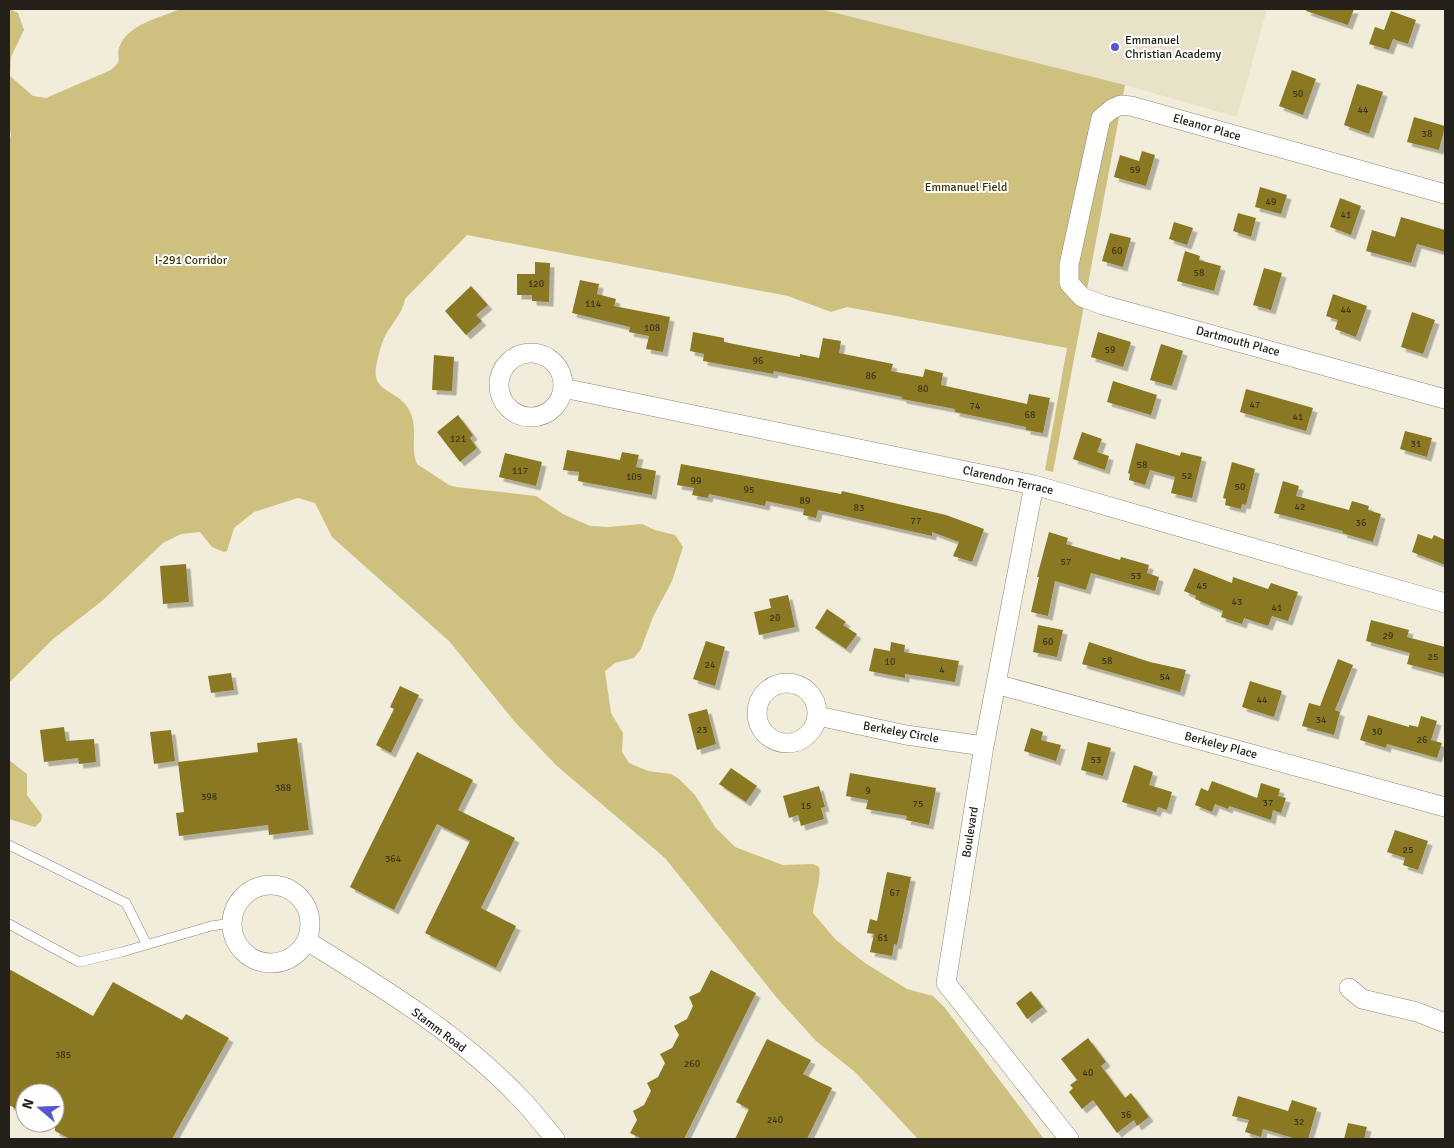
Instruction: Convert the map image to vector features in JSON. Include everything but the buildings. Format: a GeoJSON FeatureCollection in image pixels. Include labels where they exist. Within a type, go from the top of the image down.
{"type":"FeatureCollection","features":[{"type":"Feature","properties":{"kind":"street","name":"Eleanor Place"},"geometry":{"type":"LineString","coordinates":[[1072,248],[1101,118],[1121,105],[1131,106],[1445,194]]}},
{"type":"Feature","properties":{"kind":"street","name":"Dartmouth Place"},"geometry":{"type":"LineString","coordinates":[[1072,248],[1069,284],[1082,297],[1103,305],[1445,399]]}},
{"type":"Feature","properties":{"kind":"street","name":"Clarendon Terrace"},"geometry":{"type":"LineString","coordinates":[[563,388],[1034,485],[1445,603]]}},
{"type":"Feature","properties":{"kind":"street","name":"Boulevard"},"geometry":{"type":"LineString","coordinates":[[1034,485],[984,746],[946,982],[1069,1139]]}},
{"type":"Feature","properties":{"kind":"street","name":"Berkeley Place"},"geometry":{"type":"LineString","coordinates":[[996,684],[1445,807]]}},
{"type":"Feature","properties":{"kind":"street","name":"Berkeley Circle"},"geometry":{"type":"LineString","coordinates":[[818,716],[906,735],[984,746]]}},
{"type":"Feature","properties":{"kind":"street"},"geometry":{"type":"LineString","coordinates":[[273,885],[288,889],[300,898],[308,911],[310,926],[307,941],[297,953],[284,961],[270,964],[254,960],[242,951],[234,938],[232,923],[236,908],[245,896],[258,888],[273,885]]}},
{"type":"Feature","properties":{"kind":"street","name":"Stamm Road"},"geometry":{"type":"LineString","coordinates":[[307,941],[389,992],[463,1047],[520,1098],[555,1139]]}},
{"type":"Feature","properties":{"kind":"street"},"geometry":{"type":"LineString","coordinates":[[1349,988],[1362,998],[1417,1012],[1445,1023]]}},
{"type":"Feature","properties":{"kind":"lane"},"geometry":{"type":"LineString","coordinates":[[9,845],[126,903],[148,945]]}},
{"type":"Feature","properties":{"kind":"lane"},"geometry":{"type":"LineString","coordinates":[[9,924],[79,962],[148,945],[211,926],[232,923]]}},
{"type":"Feature","properties":{"kind":"shaded area","name":"Emmanuel Christian Academy"},"geometry":{"type":"Polygon","coordinates":[[[820,9],[1267,9],[1237,117],[1125,85],[820,9]]]}},
{"type":"Feature","properties":{"kind":"green space"},"geometry":{"type":"Polygon","coordinates":[[[9,9],[18,13],[24,30],[11,57],[10,76],[33,96],[46,98],[111,70],[118,63],[119,48],[129,33],[145,23],[180,9],[820,9],[1125,85],[1053,472],[1045,470],[1067,348],[847,307],[831,312],[788,296],[467,235],[405,299],[399,314],[384,339],[376,372],[380,385],[403,402],[412,415],[414,450],[417,464],[449,485],[536,496],[563,514],[590,526],[608,527],[642,524],[655,530],[675,535],[683,547],[672,581],[653,617],[641,649],[634,658],[615,663],[605,671],[611,713],[623,733],[622,752],[629,763],[648,771],[671,774],[679,779],[695,795],[715,827],[735,847],[783,865],[813,864],[819,867],[820,871],[813,913],[836,940],[865,963],[907,989],[933,996],[945,1008],[1044,1139],[918,1139],[855,1072],[816,1041],[777,998],[665,858],[557,766],[514,721],[449,641],[332,537],[315,503],[298,498],[254,512],[234,528],[227,551],[224,552],[212,547],[200,532],[181,534],[163,543],[102,601],[53,639],[9,683],[9,142],[11,135],[9,127],[9,9]]]}},
{"type":"Feature","properties":{"kind":"green space"},"geometry":{"type":"Polygon","coordinates":[[[9,760],[27,774],[27,795],[42,815],[41,821],[35,827],[9,819],[9,760]]]}},
{"type":"Feature","properties":{"kind":"place","name":"Emmanuel Christian Academy"},"geometry":{"type":"Point","coordinates":[1115,47]}},
{"type":"Feature","properties":{"kind":"park label","name":"Emmanuel Field"},"geometry":{"type":"Point","coordinates":[966,187]}},
{"type":"Feature","properties":{"kind":"park label","name":"I-291 Corridor"},"geometry":{"type":"Point","coordinates":[191,260]}}]}
